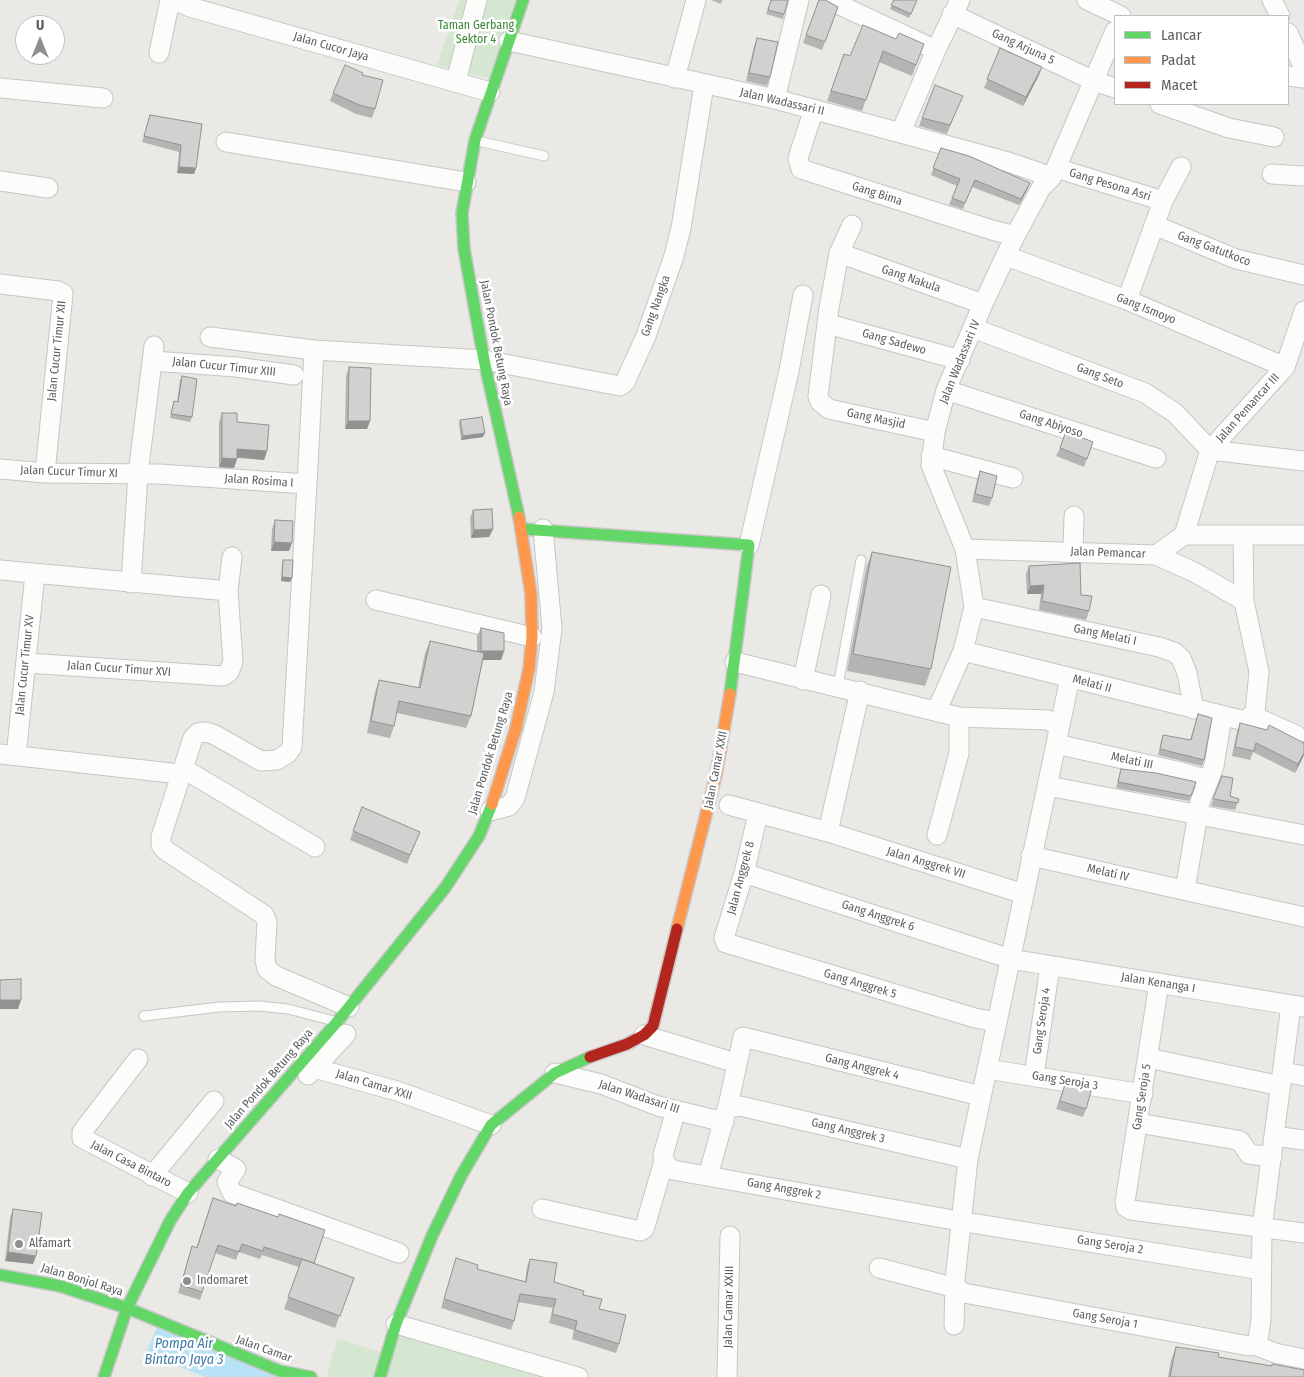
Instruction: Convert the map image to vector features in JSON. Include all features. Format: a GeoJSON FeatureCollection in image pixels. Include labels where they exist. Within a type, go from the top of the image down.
{"type":"FeatureCollection","features":[{"type":"Feature","properties":{"kind":"main road","name":"Jalan Pondok Betung Raya"},"geometry":{"type":"LineString","coordinates":[[104,1377],[126,1308],[170,1221],[188,1192],[341,1028],[349,1007],[445,888],[479,836],[490,811],[523,700],[529,669],[532,637],[531,594],[522,529],[484,360],[462,235],[462,213],[475,140],[523,0]]}},
{"type":"Feature","properties":{"kind":"main road"},"geometry":{"type":"LineString","coordinates":[[522,529],[749,545]]}},
{"type":"Feature","properties":{"kind":"main road","name":"Jalan Camar XXII"},"geometry":{"type":"LineString","coordinates":[[644,1035],[652,1026],[657,1015],[711,802],[735,662],[749,545]]}},
{"type":"Feature","properties":{"kind":"main road"},"geometry":{"type":"LineString","coordinates":[[380,1377],[396,1324],[432,1236],[461,1176],[491,1125],[555,1073],[644,1035]]}},
{"type":"Feature","properties":{"kind":"main road","name":"Jalan Bonjol Raya"},"geometry":{"type":"LineString","coordinates":[[0,1275],[43,1281],[126,1308]]}},
{"type":"Feature","properties":{"kind":"main road","name":"Jalan Camar"},"geometry":{"type":"LineString","coordinates":[[126,1308],[280,1374],[311,1377]]}},
{"type":"Feature","properties":{"kind":"street"},"geometry":{"type":"LineString","coordinates":[[456,81],[477,0]]}},
{"type":"Feature","properties":{"kind":"street"},"geometry":{"type":"LineString","coordinates":[[675,78],[696,0]]}},
{"type":"Feature","properties":{"kind":"street"},"geometry":{"type":"LineString","coordinates":[[775,99],[799,0]]}},
{"type":"Feature","properties":{"kind":"street"},"geometry":{"type":"LineString","coordinates":[[830,0],[936,50]]}},
{"type":"Feature","properties":{"kind":"street"},"geometry":{"type":"LineString","coordinates":[[1087,0],[1119,15]]}},
{"type":"Feature","properties":{"kind":"street"},"geometry":{"type":"LineString","coordinates":[[1121,15],[1128,0]]}},
{"type":"Feature","properties":{"kind":"street"},"geometry":{"type":"LineString","coordinates":[[1272,0],[1280,15]]}},
{"type":"Feature","properties":{"kind":"street"},"geometry":{"type":"LineString","coordinates":[[159,52],[181,2]]}},
{"type":"Feature","properties":{"kind":"street","name":"Jalan Cucor Jaya"},"geometry":{"type":"LineString","coordinates":[[181,2],[490,92]]}},
{"type":"Feature","properties":{"kind":"street"},"geometry":{"type":"LineString","coordinates":[[901,132],[956,7]]}},
{"type":"Feature","properties":{"kind":"street","name":"Gang Arjuna 5"},"geometry":{"type":"LineString","coordinates":[[956,7],[1094,81],[1114,88]]}},
{"type":"Feature","properties":{"kind":"street","name":"Jalan Wadassari IV"},"geometry":{"type":"LineString","coordinates":[[937,710],[963,651],[974,607],[965,549],[934,476],[930,456],[935,432],[946,390],[983,304],[1040,188],[1054,172],[1114,33]]}},
{"type":"Feature","properties":{"kind":"street"},"geometry":{"type":"LineString","coordinates":[[1289,35],[1304,68]]}},
{"type":"Feature","properties":{"kind":"street","name":"Jalan Wadassari II"},"geometry":{"type":"LineString","coordinates":[[509,41],[775,99],[1008,162],[1054,172]]}},
{"type":"Feature","properties":{"kind":"street"},"geometry":{"type":"LineString","coordinates":[[1289,76],[1304,78]]}},
{"type":"Feature","properties":{"kind":"street","name":"Gang Nangka"},"geometry":{"type":"LineString","coordinates":[[484,360],[614,386],[625,382],[646,336],[674,256],[681,228],[704,85]]}},
{"type":"Feature","properties":{"kind":"street"},"geometry":{"type":"LineString","coordinates":[[0,88],[103,98]]}},
{"type":"Feature","properties":{"kind":"street"},"geometry":{"type":"LineString","coordinates":[[1163,105],[1229,128],[1274,137]]}},
{"type":"Feature","properties":{"kind":"street","name":"Gang Bima"},"geometry":{"type":"LineString","coordinates":[[814,109],[798,158],[800,169],[1015,236]]}},
{"type":"Feature","properties":{"kind":"street"},"geometry":{"type":"LineString","coordinates":[[226,142],[466,182]]}},
{"type":"Feature","properties":{"kind":"street"},"geometry":{"type":"LineString","coordinates":[[1127,300],[1163,201],[1181,167]]}},
{"type":"Feature","properties":{"kind":"street","name":"Gang Pesona Asri"},"geometry":{"type":"LineString","coordinates":[[1054,172],[1163,201]]}},
{"type":"Feature","properties":{"kind":"street"},"geometry":{"type":"LineString","coordinates":[[1272,174],[1304,176]]}},
{"type":"Feature","properties":{"kind":"street"},"geometry":{"type":"LineString","coordinates":[[0,181],[48,188]]}},
{"type":"Feature","properties":{"kind":"street"},"geometry":{"type":"LineString","coordinates":[[828,324],[839,253],[852,226]]}},
{"type":"Feature","properties":{"kind":"street","name":"Gang Gatutkoco"},"geometry":{"type":"LineString","coordinates":[[1154,226],[1236,259],[1304,275]]}},
{"type":"Feature","properties":{"kind":"street","name":"Gang Nakula"},"geometry":{"type":"LineString","coordinates":[[839,253],[983,304]]}},
{"type":"Feature","properties":{"kind":"street","name":"Gang Ismoyo"},"geometry":{"type":"LineString","coordinates":[[1006,256],[1127,300],[1285,367]]}},
{"type":"Feature","properties":{"kind":"street","name":"Jalan Cucur Timur XII"},"geometry":{"type":"LineString","coordinates":[[0,284],[58,291],[63,295],[46,473]]}},
{"type":"Feature","properties":{"kind":"street"},"geometry":{"type":"LineString","coordinates":[[749,545],[789,371],[803,295]]}},
{"type":"Feature","properties":{"kind":"street","name":"Jalan Pemancar III"},"geometry":{"type":"LineString","coordinates":[[1184,535],[1210,450],[1285,367],[1304,311]]}},
{"type":"Feature","properties":{"kind":"street","name":"Gang Sadewo"},"geometry":{"type":"LineString","coordinates":[[828,324],[960,360]]}},
{"type":"Feature","properties":{"kind":"street","name":"Gang Masjid"},"geometry":{"type":"LineString","coordinates":[[828,324],[818,396],[820,402],[829,409],[935,432]]}},
{"type":"Feature","properties":{"kind":"street","name":"Gang Seto"},"geometry":{"type":"LineString","coordinates":[[973,328],[1145,393],[1175,413],[1210,450]]}},
{"type":"Feature","properties":{"kind":"street"},"geometry":{"type":"LineString","coordinates":[[210,338],[314,350],[484,360]]}},
{"type":"Feature","properties":{"kind":"street","name":"Jalan Rosima I"},"geometry":{"type":"LineString","coordinates":[[138,474],[307,484],[314,350]]}},
{"type":"Feature","properties":{"kind":"street","name":"Jalan Cucur Timur XIII"},"geometry":{"type":"LineString","coordinates":[[131,583],[138,474],[153,354],[294,375]]}},
{"type":"Feature","properties":{"kind":"street","name":"Gang Abiyoso"},"geometry":{"type":"LineString","coordinates":[[946,390],[1156,458]]}},
{"type":"Feature","properties":{"kind":"street"},"geometry":{"type":"LineString","coordinates":[[1210,450],[1304,462]]}},
{"type":"Feature","properties":{"kind":"street"},"geometry":{"type":"LineString","coordinates":[[930,456],[1012,478]]}},
{"type":"Feature","properties":{"kind":"street","name":"Jalan Cucur Timur XI"},"geometry":{"type":"LineString","coordinates":[[0,470],[46,473],[138,474]]}},
{"type":"Feature","properties":{"kind":"street"},"geometry":{"type":"LineString","coordinates":[[307,484],[292,747],[288,754],[277,760],[261,761],[215,735],[206,732],[198,733],[193,738],[177,771],[161,845],[165,850],[264,915],[268,922],[265,960],[267,969],[276,976],[349,1007]]}},
{"type":"Feature","properties":{"kind":"street"},"geometry":{"type":"LineString","coordinates":[[1073,552],[1074,516]]}},
{"type":"Feature","properties":{"kind":"street"},"geometry":{"type":"LineString","coordinates":[[490,811],[509,806],[514,798],[544,692],[552,628],[543,529]]}},
{"type":"Feature","properties":{"kind":"street"},"geometry":{"type":"LineString","coordinates":[[1184,535],[1304,535]]}},
{"type":"Feature","properties":{"kind":"street","name":"Jalan Pemancar"},"geometry":{"type":"LineString","coordinates":[[965,549],[1156,555],[1184,535]]}},
{"type":"Feature","properties":{"kind":"street"},"geometry":{"type":"LineString","coordinates":[[1243,535],[1244,601],[1259,672],[1257,702],[1253,716],[1296,735]]}},
{"type":"Feature","properties":{"kind":"street"},"geometry":{"type":"LineString","coordinates":[[1156,555],[1196,573],[1244,601]]}},
{"type":"Feature","properties":{"kind":"street"},"geometry":{"type":"LineString","coordinates":[[0,570],[228,591],[232,557]]}},
{"type":"Feature","properties":{"kind":"street","name":"Jalan Cucur Timur XV"},"geometry":{"type":"LineString","coordinates":[[8,754],[26,663],[35,574]]}},
{"type":"Feature","properties":{"kind":"street","name":"Jalan Cucur Timur XVI"},"geometry":{"type":"LineString","coordinates":[[26,663],[223,676],[229,672],[233,662],[228,591]]}},
{"type":"Feature","properties":{"kind":"street"},"geometry":{"type":"LineString","coordinates":[[803,680],[822,595]]}},
{"type":"Feature","properties":{"kind":"street"},"geometry":{"type":"LineString","coordinates":[[376,600],[532,637]]}},
{"type":"Feature","properties":{"kind":"street","name":"Gang Melati I"},"geometry":{"type":"LineString","coordinates":[[974,607],[1159,646],[1174,652],[1181,658],[1187,673],[1194,709]]}},
{"type":"Feature","properties":{"kind":"street","name":"Melati II"},"geometry":{"type":"LineString","coordinates":[[963,651],[1222,716],[1245,721],[1253,716]]}},
{"type":"Feature","properties":{"kind":"street"},"geometry":{"type":"LineString","coordinates":[[735,662],[803,680],[860,691],[963,717],[960,754],[937,835]]}},
{"type":"Feature","properties":{"kind":"street"},"geometry":{"type":"LineString","coordinates":[[954,1325],[956,1288],[954,1284],[968,1159],[1070,678]]}},
{"type":"Feature","properties":{"kind":"street"},"geometry":{"type":"LineString","coordinates":[[828,832],[860,691]]}},
{"type":"Feature","properties":{"kind":"street"},"geometry":{"type":"LineString","coordinates":[[1185,890],[1198,815],[1214,766],[1222,716]]}},
{"type":"Feature","properties":{"kind":"street","name":"Melati III"},"geometry":{"type":"LineString","coordinates":[[963,717],[1048,720],[1057,736],[1208,780]]}},
{"type":"Feature","properties":{"kind":"street"},"geometry":{"type":"LineString","coordinates":[[8,754],[177,771],[315,847]]}},
{"type":"Feature","properties":{"kind":"street"},"geometry":{"type":"LineString","coordinates":[[1048,786],[1304,835]]}},
{"type":"Feature","properties":{"kind":"street","name":"Jalan Anggrek VII"},"geometry":{"type":"LineString","coordinates":[[730,805],[828,832],[1024,894]]}},
{"type":"Feature","properties":{"kind":"street","name":"Jalan Anggrek 8"},"geometry":{"type":"LineString","coordinates":[[725,941],[758,814]]}},
{"type":"Feature","properties":{"kind":"street","name":"Melati IV"},"geometry":{"type":"LineString","coordinates":[[1031,856],[1304,917]]}},
{"type":"Feature","properties":{"kind":"street","name":"Gang Anggrek 6"},"geometry":{"type":"LineString","coordinates":[[744,873],[1011,959]]}},
{"type":"Feature","properties":{"kind":"street","name":"Gang Anggrek 5"},"geometry":{"type":"LineString","coordinates":[[725,941],[729,945],[975,1018],[998,1022]]}},
{"type":"Feature","properties":{"kind":"street","name":"Jalan Kenanga I"},"geometry":{"type":"LineString","coordinates":[[1011,959],[1297,1006]]}},
{"type":"Feature","properties":{"kind":"street","name":"Gang Seroja 4"},"geometry":{"type":"LineString","coordinates":[[1034,1076],[1050,966]]}},
{"type":"Feature","properties":{"kind":"street","name":"Gang Seroja 5"},"geometry":{"type":"LineString","coordinates":[[1159,983],[1125,1202],[1128,1209],[1262,1228]]}},
{"type":"Feature","properties":{"kind":"street"},"geometry":{"type":"LineString","coordinates":[[1255,1345],[1258,1340],[1261,1320],[1262,1228],[1282,1079],[1297,1006]]}},
{"type":"Feature","properties":{"kind":"street"},"geometry":{"type":"LineString","coordinates":[[273,1114],[314,1068],[341,1028]]}},
{"type":"Feature","properties":{"kind":"street"},"geometry":{"type":"LineString","coordinates":[[644,1035],[726,1060]]}},
{"type":"Feature","properties":{"kind":"street","name":"Gang Anggrek 4"},"geometry":{"type":"LineString","coordinates":[[726,1115],[743,1037],[981,1096]]}},
{"type":"Feature","properties":{"kind":"street"},"geometry":{"type":"LineString","coordinates":[[1148,1058],[1282,1079],[1304,1076]]}},
{"type":"Feature","properties":{"kind":"street","name":"Jalan Casa Bintaro"},"geometry":{"type":"LineString","coordinates":[[138,1059],[82,1135],[84,1140],[152,1176],[188,1192]]}},
{"type":"Feature","properties":{"kind":"street","name":"Jalan Camar XXII"},"geometry":{"type":"LineString","coordinates":[[314,1068],[397,1091],[491,1125]]}},
{"type":"Feature","properties":{"kind":"street","name":"Gang Seroja 3"},"geometry":{"type":"LineString","coordinates":[[987,1069],[1143,1094]]}},
{"type":"Feature","properties":{"kind":"street","name":"Jalan Wadasari III"},"geometry":{"type":"LineString","coordinates":[[555,1073],[601,1084],[676,1110],[726,1115]]}},
{"type":"Feature","properties":{"kind":"street"},"geometry":{"type":"LineString","coordinates":[[152,1176],[214,1101]]}},
{"type":"Feature","properties":{"kind":"street","name":"Gang Anggrek 3"},"geometry":{"type":"LineString","coordinates":[[726,1115],[740,1106],[968,1159]]}},
{"type":"Feature","properties":{"kind":"street"},"geometry":{"type":"LineString","coordinates":[[542,1209],[640,1231],[644,1229],[664,1161],[663,1153],[676,1110]]}},
{"type":"Feature","properties":{"kind":"street"},"geometry":{"type":"LineString","coordinates":[[708,1176],[726,1115]]}},
{"type":"Feature","properties":{"kind":"street"},"geometry":{"type":"LineString","coordinates":[[1138,1123],[1237,1140],[1240,1141],[1249,1154],[1272,1158]]}},
{"type":"Feature","properties":{"kind":"street"},"geometry":{"type":"LineString","coordinates":[[1274,1136],[1304,1140]]}},
{"type":"Feature","properties":{"kind":"street"},"geometry":{"type":"LineString","coordinates":[[218,1159],[236,1169],[227,1182],[232,1193],[399,1253]]}},
{"type":"Feature","properties":{"kind":"street","name":"Gang Anggrek 2"},"geometry":{"type":"LineString","coordinates":[[664,1161],[673,1170],[960,1221]]}},
{"type":"Feature","properties":{"kind":"street","name":"Gang Seroja 2"},"geometry":{"type":"LineString","coordinates":[[960,1221],[1261,1270]]}},
{"type":"Feature","properties":{"kind":"street"},"geometry":{"type":"LineString","coordinates":[[1262,1228],[1304,1233]]}},
{"type":"Feature","properties":{"kind":"street","name":"Jalan Camar XXIII"},"geometry":{"type":"LineString","coordinates":[[727,1377],[730,1236]]}},
{"type":"Feature","properties":{"kind":"street","name":"Gang Seroja 1"},"geometry":{"type":"LineString","coordinates":[[879,1268],[956,1288],[964,1293],[1249,1346],[1255,1345],[1275,1353],[1304,1359]]}},
{"type":"Feature","properties":{"kind":"street"},"geometry":{"type":"LineString","coordinates":[[396,1324],[578,1377]]}},
{"type":"Feature","properties":{"kind":"lane"},"geometry":{"type":"LineString","coordinates":[[475,140],[544,156]]}},
{"type":"Feature","properties":{"kind":"lane"},"geometry":{"type":"LineString","coordinates":[[838,686],[861,560]]}},
{"type":"Feature","properties":{"kind":"lane"},"geometry":{"type":"LineString","coordinates":[[144,1016],[219,1007],[259,1006],[288,1009],[341,1028]]}},
{"type":"Feature","properties":{"kind":"green space","name":"Taman Gerbang Sektor 4"},"geometry":{"type":"Polygon","coordinates":[[[459,0],[515,0],[489,78],[437,65],[459,0]]]}},
{"type":"Feature","properties":{"kind":"green space"},"geometry":{"type":"Polygon","coordinates":[[[398,1329],[572,1377],[382,1377],[398,1329]]]}},
{"type":"Feature","properties":{"kind":"green space"},"geometry":{"type":"Polygon","coordinates":[[[337,1339],[384,1353],[379,1377],[327,1377],[337,1339]]]}},
{"type":"Feature","properties":{"kind":"water","name":"Pompa Air Bintaro Jaya 3"},"geometry":{"type":"Polygon","coordinates":[[[158,1325],[277,1377],[205,1377],[146,1353],[158,1325]]]}},
{"type":"Feature","properties":{"kind":"building"},"geometry":{"type":"Polygon","coordinates":[[[771,0],[788,0],[784,14],[768,10],[771,0]]]}},
{"type":"Feature","properties":{"kind":"building"},"geometry":{"type":"Polygon","coordinates":[[[819,0],[826,0],[838,7],[825,42],[806,35],[819,0]]]}},
{"type":"Feature","properties":{"kind":"building"},"geometry":{"type":"Polygon","coordinates":[[[894,0],[917,0],[911,14],[891,5],[894,0]]]}},
{"type":"Feature","properties":{"kind":"building"},"geometry":{"type":"Polygon","coordinates":[[[863,25],[896,39],[899,33],[924,44],[916,65],[883,51],[866,100],[831,91],[844,54],[850,56],[863,25]]]}},
{"type":"Feature","properties":{"kind":"building"},"geometry":{"type":"Polygon","coordinates":[[[757,38],[778,42],[770,77],[749,73],[757,38]]]}},
{"type":"Feature","properties":{"kind":"building"},"geometry":{"type":"Polygon","coordinates":[[[1000,48],[1042,67],[1026,97],[987,79],[1000,48]]]}},
{"type":"Feature","properties":{"kind":"building"},"geometry":{"type":"Polygon","coordinates":[[[345,65],[363,73],[362,75],[383,80],[375,109],[359,105],[333,93],[345,65]]]}},
{"type":"Feature","properties":{"kind":"building"},"geometry":{"type":"Polygon","coordinates":[[[935,85],[963,96],[950,125],[922,118],[935,85]]]}},
{"type":"Feature","properties":{"kind":"building"},"geometry":{"type":"Polygon","coordinates":[[[150,115],[202,124],[196,168],[179,167],[181,145],[144,136],[150,115]]]}},
{"type":"Feature","properties":{"kind":"building"},"geometry":{"type":"Polygon","coordinates":[[[941,148],[969,156],[1030,183],[1021,199],[975,180],[965,203],[952,198],[960,179],[933,168],[941,148]]]}},
{"type":"Feature","properties":{"kind":"building"},"geometry":{"type":"Polygon","coordinates":[[[349,367],[371,368],[370,421],[348,421],[349,367]]]}},
{"type":"Feature","properties":{"kind":"building"},"geometry":{"type":"Polygon","coordinates":[[[182,376],[197,379],[192,417],[171,414],[174,401],[178,402],[182,376]]]}},
{"type":"Feature","properties":{"kind":"building"},"geometry":{"type":"Polygon","coordinates":[[[222,413],[237,413],[237,422],[269,425],[267,451],[237,449],[237,459],[222,458],[222,413]]]}},
{"type":"Feature","properties":{"kind":"building"},"geometry":{"type":"Polygon","coordinates":[[[482,417],[485,433],[463,436],[460,420],[482,417]]]}},
{"type":"Feature","properties":{"kind":"building"},"geometry":{"type":"Polygon","coordinates":[[[1066,431],[1093,442],[1087,459],[1060,448],[1066,431]]]}},
{"type":"Feature","properties":{"kind":"building"},"geometry":{"type":"Polygon","coordinates":[[[980,471],[997,476],[992,498],[975,494],[980,471]]]}},
{"type":"Feature","properties":{"kind":"building"},"geometry":{"type":"Polygon","coordinates":[[[492,509],[493,529],[474,530],[473,510],[492,509]]]}},
{"type":"Feature","properties":{"kind":"building"},"geometry":{"type":"Polygon","coordinates":[[[275,520],[293,521],[292,543],[274,542],[275,520]]]}},
{"type":"Feature","properties":{"kind":"building"},"geometry":{"type":"Polygon","coordinates":[[[872,552],[951,567],[931,669],[853,654],[872,552]]]}},
{"type":"Feature","properties":{"kind":"building"},"geometry":{"type":"Polygon","coordinates":[[[283,560],[293,560],[292,578],[282,577],[283,560]]]}},
{"type":"Feature","properties":{"kind":"building"},"geometry":{"type":"Polygon","coordinates":[[[1080,563],[1081,595],[1092,596],[1089,611],[1042,601],[1044,585],[1030,586],[1029,566],[1080,563]]]}},
{"type":"Feature","properties":{"kind":"building"},"geometry":{"type":"Polygon","coordinates":[[[481,628],[504,633],[504,651],[481,651],[481,628]]]}},
{"type":"Feature","properties":{"kind":"building"},"geometry":{"type":"Polygon","coordinates":[[[430,641],[484,653],[471,716],[399,701],[394,726],[371,721],[379,680],[420,688],[430,641]]]}},
{"type":"Feature","properties":{"kind":"building"},"geometry":{"type":"Polygon","coordinates":[[[1198,714],[1212,718],[1204,760],[1160,749],[1163,735],[1191,740],[1198,714]]]}},
{"type":"Feature","properties":{"kind":"building"},"geometry":{"type":"Polygon","coordinates":[[[1240,723],[1267,730],[1269,725],[1304,743],[1304,753],[1298,764],[1256,743],[1254,751],[1235,747],[1240,723]]]}},
{"type":"Feature","properties":{"kind":"building"},"geometry":{"type":"Polygon","coordinates":[[[1121,769],[1156,773],[1196,782],[1191,796],[1118,782],[1121,769]]]}},
{"type":"Feature","properties":{"kind":"building"},"geometry":{"type":"Polygon","coordinates":[[[1222,776],[1233,778],[1230,796],[1239,799],[1238,803],[1213,799],[1222,776]]]}},
{"type":"Feature","properties":{"kind":"building"},"geometry":{"type":"Polygon","coordinates":[[[362,807],[420,832],[410,855],[353,831],[362,807]]]}},
{"type":"Feature","properties":{"kind":"building"},"geometry":{"type":"Polygon","coordinates":[[[21,979],[21,1000],[0,1000],[0,980],[21,979]]]}},
{"type":"Feature","properties":{"kind":"building"},"geometry":{"type":"Polygon","coordinates":[[[1065,1084],[1092,1088],[1086,1109],[1060,1101],[1065,1084]]]}},
{"type":"Feature","properties":{"kind":"building"},"geometry":{"type":"Polygon","coordinates":[[[213,1198],[236,1206],[237,1203],[278,1217],[279,1214],[325,1230],[314,1263],[264,1247],[263,1251],[242,1244],[239,1252],[218,1245],[202,1292],[181,1285],[192,1246],[197,1248],[213,1198]]]}},
{"type":"Feature","properties":{"kind":"building"},"geometry":{"type":"Polygon","coordinates":[[[13,1209],[42,1213],[36,1256],[8,1252],[13,1209]]]}},
{"type":"Feature","properties":{"kind":"building"},"geometry":{"type":"Polygon","coordinates":[[[456,1258],[478,1265],[477,1269],[526,1282],[530,1259],[557,1263],[554,1282],[584,1291],[583,1295],[602,1299],[599,1309],[626,1315],[619,1344],[575,1330],[577,1321],[552,1314],[556,1299],[520,1294],[514,1321],[444,1299],[456,1258]]]}},
{"type":"Feature","properties":{"kind":"building"},"geometry":{"type":"Polygon","coordinates":[[[302,1259],[354,1278],[340,1316],[288,1297],[302,1259]]]}},
{"type":"Feature","properties":{"kind":"building"},"geometry":{"type":"Polygon","coordinates":[[[1176,1347],[1219,1353],[1218,1357],[1304,1370],[1304,1377],[1170,1377],[1176,1347]]]}},
{"type":"Feature","properties":{"kind":"traffic: fast"},"geometry":{"type":"LineString","coordinates":[[519,517],[484,360],[464,249],[462,213],[475,140],[523,0]]}},
{"type":"Feature","properties":{"kind":"traffic: fast"},"geometry":{"type":"LineString","coordinates":[[522,529],[749,545],[730,694]]}},
{"type":"Feature","properties":{"kind":"traffic: fast"},"geometry":{"type":"LineString","coordinates":[[104,1377],[127,1308],[170,1221],[188,1193],[337,1022],[445,888],[479,836],[492,804]]}},
{"type":"Feature","properties":{"kind":"traffic: fast"},"geometry":{"type":"LineString","coordinates":[[380,1377],[396,1324],[432,1236],[461,1176],[491,1125],[555,1073],[590,1057]]}},
{"type":"Feature","properties":{"kind":"traffic: fast"},"geometry":{"type":"LineString","coordinates":[[0,1275],[60,1286],[127,1308],[280,1371],[311,1377]]}},
{"type":"Feature","properties":{"kind":"traffic: slow"},"geometry":{"type":"LineString","coordinates":[[492,804],[516,728],[529,669],[532,637],[531,594],[519,517]]}},
{"type":"Feature","properties":{"kind":"traffic: slow"},"geometry":{"type":"LineString","coordinates":[[677,929],[716,775],[730,694]]}},
{"type":"Feature","properties":{"kind":"traffic: jam"},"geometry":{"type":"LineString","coordinates":[[590,1057],[627,1044],[644,1035],[653,1026],[677,929]]}},
{"type":"Feature","properties":{"kind":"place","name":"Alfamart"},"geometry":{"type":"Point","coordinates":[19,1244]}},
{"type":"Feature","properties":{"kind":"place","name":"Indomaret"},"geometry":{"type":"Point","coordinates":[187,1281]}}]}
